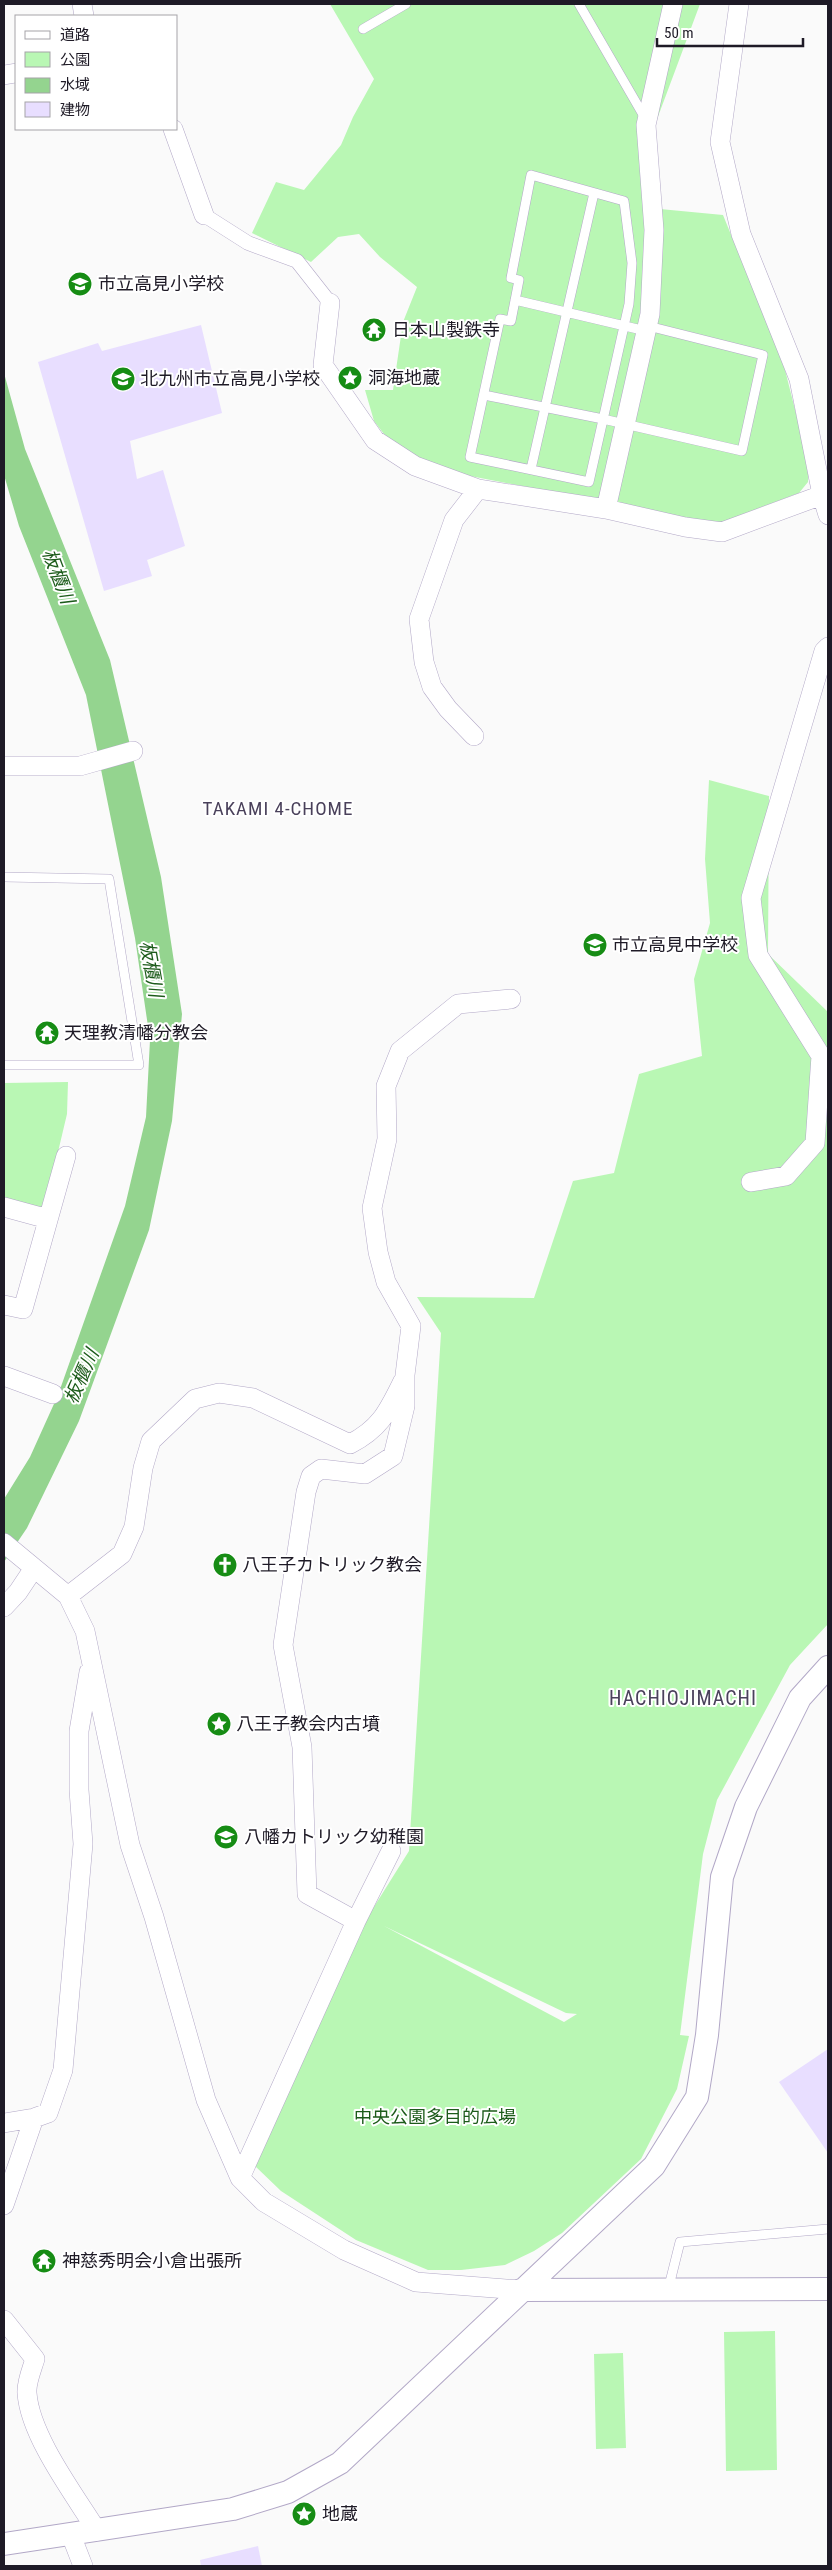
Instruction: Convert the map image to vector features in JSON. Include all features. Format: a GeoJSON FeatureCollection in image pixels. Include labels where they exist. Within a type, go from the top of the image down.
{"type":"FeatureCollection","features":[{"type":"Feature","properties":{"kind":"street"},"geometry":{"type":"LineString","coordinates":[[606,509],[647,329],[654,230],[647,121],[673,4]]}},
{"type":"Feature","properties":{"kind":"street"},"geometry":{"type":"LineString","coordinates":[[739,4],[720,142],[741,234],[799,379],[822,496],[828,515]]}},
{"type":"Feature","properties":{"kind":"street"},"geometry":{"type":"LineString","coordinates":[[173,130],[204,215],[248,243],[297,261],[330,303],[323,365],[375,440],[415,466],[478,489],[606,509],[685,527],[722,532],[822,496]]}},
{"type":"Feature","properties":{"kind":"street"},"geometry":{"type":"LineString","coordinates":[[474,736],[448,709],[432,687],[424,662],[419,619],[454,520],[478,489]]}},
{"type":"Feature","properties":{"kind":"street"},"geometry":{"type":"LineString","coordinates":[[751,1182],[786,1176],[815,1143],[822,1056],[758,955],[751,898],[809,698],[824,651],[828,647]]}},
{"type":"Feature","properties":{"kind":"street"},"geometry":{"type":"LineString","coordinates":[[4,766],[80,766],[133,751]]}},
{"type":"Feature","properties":{"kind":"street"},"geometry":{"type":"LineString","coordinates":[[356,1920],[307,1894],[302,1747],[283,1644],[306,1492],[312,1476],[321,1469],[365,1474],[393,1456],[405,1406],[405,1375],[411,1326],[386,1282],[378,1252],[372,1208],[387,1139],[386,1086],[400,1051],[458,1004],[511,999]]}},
{"type":"Feature","properties":{"kind":"street"},"geometry":{"type":"LineString","coordinates":[[4,1305],[23,1309],[66,1156]]}},
{"type":"Feature","properties":{"kind":"street"},"geometry":{"type":"LineString","coordinates":[[4,1208],[48,1219]]}},
{"type":"Feature","properties":{"kind":"street"},"geometry":{"type":"LineString","coordinates":[[68,1596],[122,1554],[134,1527],[143,1468],[151,1441],[195,1398],[219,1393],[253,1398],[350,1444],[370,1434],[389,1408],[405,1375]]}},
{"type":"Feature","properties":{"kind":"street"},"geometry":{"type":"LineString","coordinates":[[4,1376],[53,1394]]}},
{"type":"Feature","properties":{"kind":"street"},"geometry":{"type":"LineString","coordinates":[[4,1543],[68,1596],[85,1630],[130,1845],[154,1917],[206,2100],[240,2178],[264,2202],[344,2250],[416,2282],[521,2290],[828,2289]]}},
{"type":"Feature","properties":{"kind":"street"},"geometry":{"type":"LineString","coordinates":[[4,1607],[18,1592],[30,1565]]}},
{"type":"Feature","properties":{"kind":"street"},"geometry":{"type":"LineString","coordinates":[[4,2123],[34,2118],[48,2113],[63,2070],[83,1844],[79,1731],[91,1660]]}},
{"type":"Feature","properties":{"kind":"street"},"geometry":{"type":"LineString","coordinates":[[4,2544],[233,2509],[288,2492],[340,2463],[654,2166],[697,2097],[707,2035],[722,1877],[746,1807],[800,1698],[828,1667]]}},
{"type":"Feature","properties":{"kind":"street"},"geometry":{"type":"LineString","coordinates":[[240,2178],[356,1920],[391,1851]]}},
{"type":"Feature","properties":{"kind":"street"},"geometry":{"type":"LineString","coordinates":[[4,2205],[34,2118]]}},
{"type":"Feature","properties":{"kind":"street"},"geometry":{"type":"LineString","coordinates":[[4,2320],[35,2359],[26,2391],[31,2413],[49,2455],[97,2531]]}},
{"type":"Feature","properties":{"kind":"street"},"geometry":{"type":"LineString","coordinates":[[71,2535],[83,2566]]}},
{"type":"Feature","properties":{"kind":"lane"},"geometry":{"type":"LineString","coordinates":[[363,29],[406,4]]}},
{"type":"Feature","properties":{"kind":"lane"},"geometry":{"type":"LineString","coordinates":[[579,4],[647,121]]}},
{"type":"Feature","properties":{"kind":"lane"},"geometry":{"type":"LineString","coordinates":[[531,175],[594,192],[624,201],[632,263],[630,304],[589,482],[470,457],[500,319],[511,321],[518,280],[511,278],[531,175]]}},
{"type":"Feature","properties":{"kind":"lane"},"geometry":{"type":"LineString","coordinates":[[531,469],[594,192]]}},
{"type":"Feature","properties":{"kind":"lane"},"geometry":{"type":"LineString","coordinates":[[484,395],[603,419],[742,451],[763,355],[647,329],[624,326],[515,300]]}},
{"type":"Feature","properties":{"kind":"lane"},"geometry":{"type":"LineString","coordinates":[[4,877],[109,879],[138,1065],[4,1065]]}},
{"type":"Feature","properties":{"kind":"lane"},"geometry":{"type":"LineString","coordinates":[[668,2290],[680,2242],[828,2229]]}},
{"type":"Feature","properties":{"kind":"green space"},"geometry":{"type":"Polygon","coordinates":[[[330,4],[700,4],[653,130],[660,209],[723,215],[783,362],[809,465],[808,482],[799,493],[717,524],[429,468],[390,442],[374,421],[365,390],[393,390],[403,322],[417,287],[380,257],[359,234],[338,237],[311,262],[252,233],[276,182],[304,190],[341,145],[353,117],[374,79],[330,4]]]}},
{"type":"Feature","properties":{"kind":"green space","name":"中央公園多目的広場"},"geometry":{"type":"Polygon","coordinates":[[[709,780],[769,796],[768,954],[828,1012],[828,1624],[790,1665],[717,1800],[703,1854],[680,2035],[689,2036],[677,2089],[641,2159],[562,2233],[534,2251],[505,2265],[461,2270],[428,2270],[356,2240],[281,2191],[255,2166],[367,1918],[409,1851],[441,1333],[417,1297],[534,1298],[573,1181],[614,1173],[639,1074],[702,1056],[694,979],[710,923],[705,859],[709,780]],[[384,1926],[564,2022],[577,2014],[566,2013],[384,1926]]]}},
{"type":"Feature","properties":{"kind":"green space"},"geometry":{"type":"Polygon","coordinates":[[[68,1082],[67,1114],[44,1211],[4,1202],[4,1083],[68,1082]]]}},
{"type":"Feature","properties":{"kind":"green space"},"geometry":{"type":"Polygon","coordinates":[[[775,2331],[777,2470],[726,2471],[724,2332],[775,2331]]]}},
{"type":"Feature","properties":{"kind":"green space"},"geometry":{"type":"Polygon","coordinates":[[[623,2353],[626,2448],[596,2449],[594,2354],[623,2353]]]}},
{"type":"Feature","properties":{"kind":"water","name":"板櫃川"},"geometry":{"type":"Polygon","coordinates":[[[4,373],[25,449],[110,660],[161,877],[182,1014],[172,1121],[149,1230],[79,1421],[27,1528],[4,1562],[4,1499],[30,1457],[58,1395],[125,1206],[146,1117],[150,1040],[135,938],[86,695],[19,526],[4,475],[4,373]]]}},
{"type":"Feature","properties":{"kind":"building"},"geometry":{"type":"Polygon","coordinates":[[[201,325],[222,413],[130,441],[137,479],[163,470],[185,546],[147,560],[152,576],[104,591],[38,362],[98,343],[102,351],[201,325]]]}},
{"type":"Feature","properties":{"kind":"building"},"geometry":{"type":"Polygon","coordinates":[[[828,2049],[828,2153],[779,2082],[828,2049]]]}},
{"type":"Feature","properties":{"kind":"building"},"geometry":{"type":"Polygon","coordinates":[[[258,2546],[262,2566],[201,2566],[200,2560],[258,2546]]]}},
{"type":"Feature","properties":{"kind":"place","name":"市立高見小学校"},"geometry":{"type":"Point","coordinates":[80,284]}},
{"type":"Feature","properties":{"kind":"place","name":"日本山製鉄寺"},"geometry":{"type":"Point","coordinates":[374,330]}},
{"type":"Feature","properties":{"kind":"place","name":"洞海地蔵"},"geometry":{"type":"Point","coordinates":[350,378]}},
{"type":"Feature","properties":{"kind":"place","name":"北九州市立高見小学校"},"geometry":{"type":"Point","coordinates":[123,379]}},
{"type":"Feature","properties":{"kind":"place","name":"市立高見中学校"},"geometry":{"type":"Point","coordinates":[595,945]}},
{"type":"Feature","properties":{"kind":"place","name":"天理教清幡分教会"},"geometry":{"type":"Point","coordinates":[47,1033]}},
{"type":"Feature","properties":{"kind":"place","name":"八王子カトリック教会"},"geometry":{"type":"Point","coordinates":[225,1565]}},
{"type":"Feature","properties":{"kind":"place","name":"八王子教会内古墳"},"geometry":{"type":"Point","coordinates":[219,1724]}},
{"type":"Feature","properties":{"kind":"place","name":"八幡カトリック幼稚園"},"geometry":{"type":"Point","coordinates":[226,1837]}},
{"type":"Feature","properties":{"kind":"place","name":"神慈秀明会小倉出張所"},"geometry":{"type":"Point","coordinates":[44,2261]}},
{"type":"Feature","properties":{"kind":"place","name":"地蔵"},"geometry":{"type":"Point","coordinates":[304,2514]}},
{"type":"Feature","properties":{"kind":"district","name":"TAKAMI 4-CHOME"},"geometry":{"type":"Point","coordinates":[278,808]}},
{"type":"Feature","properties":{"kind":"district","name":"HACHIOJIMACHI"},"geometry":{"type":"Point","coordinates":[683,1698]}}]}
